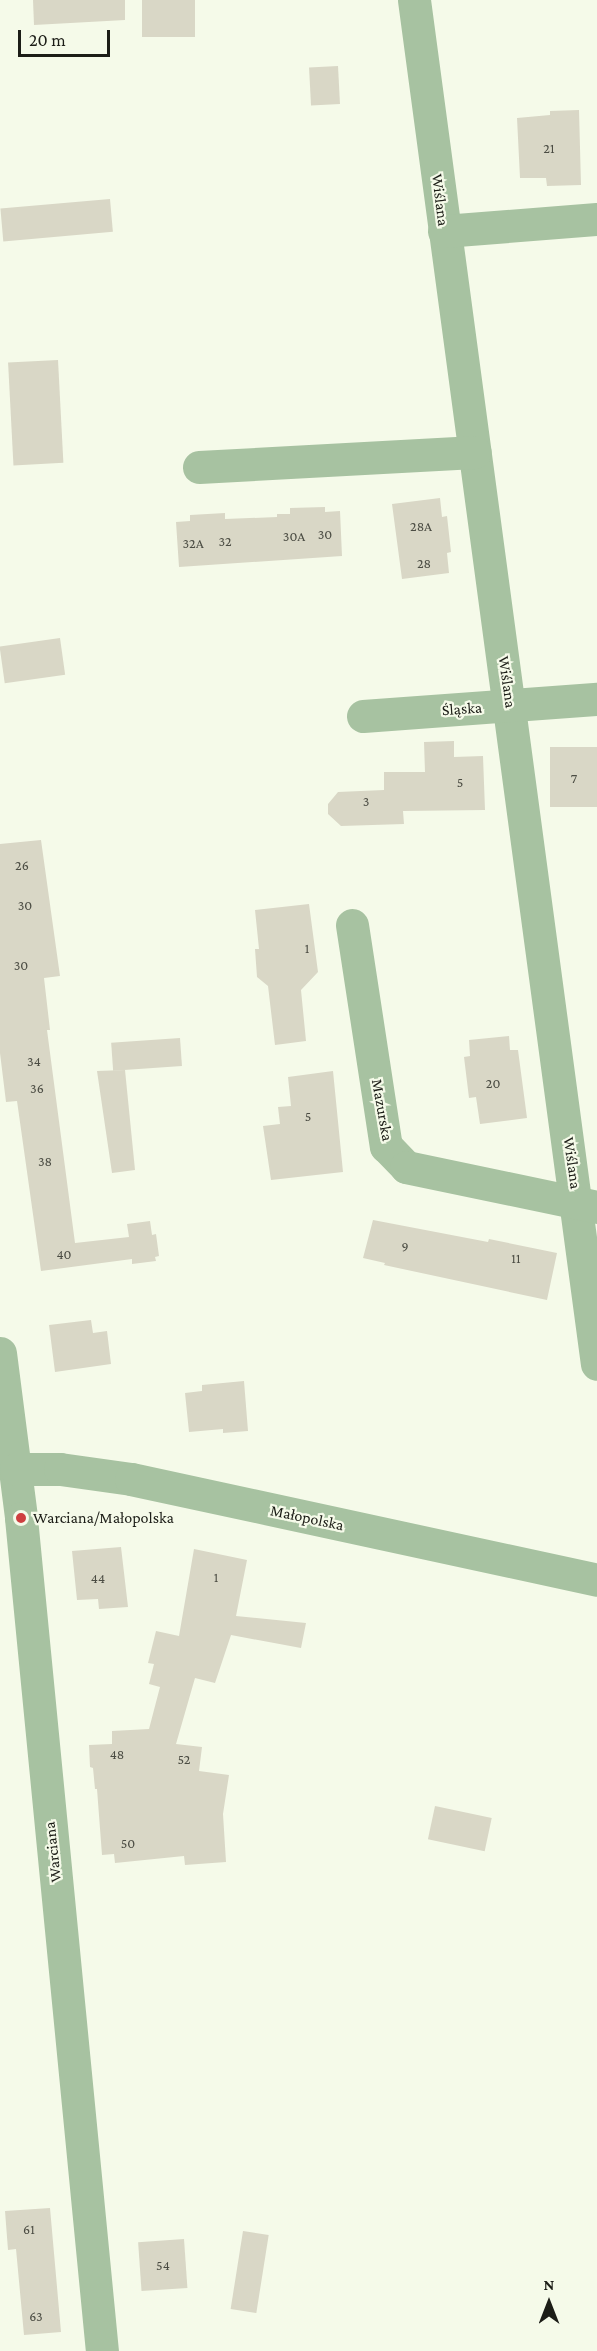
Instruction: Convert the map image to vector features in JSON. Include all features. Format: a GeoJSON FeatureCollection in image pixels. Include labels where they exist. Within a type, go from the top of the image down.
{"type":"FeatureCollection","features":[{"type":"Feature","properties":{"kind":"street","name":"Wiślana"},"geometry":{"type":"LineString","coordinates":[[414,0],[510,706],[587,1205],[597,1364]]}},
{"type":"Feature","properties":{"kind":"street"},"geometry":{"type":"LineString","coordinates":[[444,231],[597,219]]}},
{"type":"Feature","properties":{"kind":"street"},"geometry":{"type":"LineString","coordinates":[[199,467],[475,452]]}},
{"type":"Feature","properties":{"kind":"street","name":"Śląska"},"geometry":{"type":"LineString","coordinates":[[363,716],[597,699]]}},
{"type":"Feature","properties":{"kind":"street","name":"Mazurska"},"geometry":{"type":"LineString","coordinates":[[352,925],[386,1146],[406,1167],[587,1205]]}},
{"type":"Feature","properties":{"kind":"street","name":"Warciana"},"geometry":{"type":"LineString","coordinates":[[0,1353],[16,1469],[102,2351]]}},
{"type":"Feature","properties":{"kind":"street","name":"Małopolska"},"geometry":{"type":"LineString","coordinates":[[16,1469],[60,1469],[131,1479],[597,1580]]}},
{"type":"Feature","properties":{"kind":"building"},"geometry":{"type":"Polygon","coordinates":[[[33,0],[125,0],[125,20],[34,25],[33,0]]]}},
{"type":"Feature","properties":{"kind":"building"},"geometry":{"type":"Polygon","coordinates":[[[142,0],[195,0],[195,37],[142,37],[142,0]]]}},
{"type":"Feature","properties":{"kind":"building"},"geometry":{"type":"Polygon","coordinates":[[[338,66],[340,104],[311,105],[309,68],[338,66]]]}},
{"type":"Feature","properties":{"kind":"building"},"geometry":{"type":"Polygon","coordinates":[[[579,110],[581,185],[547,186],[546,178],[520,178],[517,118],[550,115],[550,111],[579,110]]]}},
{"type":"Feature","properties":{"kind":"building"},"geometry":{"type":"Polygon","coordinates":[[[110,199],[113,232],[3,241],[0,209],[110,199]]]}},
{"type":"Feature","properties":{"kind":"building"},"geometry":{"type":"Polygon","coordinates":[[[58,360],[63,463],[13,465],[8,363],[58,360]]]}},
{"type":"Feature","properties":{"kind":"building"},"geometry":{"type":"Polygon","coordinates":[[[440,498],[442,517],[447,516],[451,552],[447,553],[449,573],[402,579],[392,504],[440,498]]]}},
{"type":"Feature","properties":{"kind":"building"},"geometry":{"type":"Polygon","coordinates":[[[325,507],[325,512],[340,511],[342,556],[179,567],[176,522],[190,521],[190,515],[225,513],[225,519],[277,517],[277,514],[290,514],[290,508],[325,507]]]}},
{"type":"Feature","properties":{"kind":"building"},"geometry":{"type":"Polygon","coordinates":[[[60,638],[65,675],[5,683],[0,646],[60,638]]]}},
{"type":"Feature","properties":{"kind":"building"},"geometry":{"type":"Polygon","coordinates":[[[454,741],[454,757],[483,756],[485,810],[403,811],[404,824],[341,826],[328,814],[328,804],[338,792],[384,790],[384,772],[425,772],[424,742],[454,741]]]}},
{"type":"Feature","properties":{"kind":"building"},"geometry":{"type":"Polygon","coordinates":[[[550,747],[597,747],[597,807],[550,807],[550,747]]]}},
{"type":"Feature","properties":{"kind":"building"},"geometry":{"type":"Polygon","coordinates":[[[41,840],[60,976],[44,978],[50,1030],[47,1030],[75,1243],[129,1237],[127,1224],[150,1221],[152,1235],[156,1234],[159,1256],[155,1257],[156,1261],[132,1264],[132,1259],[41,1271],[17,1101],[6,1102],[0,1053],[0,844],[41,840]]]}},
{"type":"Feature","properties":{"kind":"building"},"geometry":{"type":"Polygon","coordinates":[[[309,904],[318,972],[301,990],[306,1041],[275,1045],[268,986],[257,977],[255,949],[259,949],[255,910],[309,904]]]}},
{"type":"Feature","properties":{"kind":"building"},"geometry":{"type":"Polygon","coordinates":[[[509,1036],[510,1050],[518,1050],[527,1118],[480,1124],[476,1097],[469,1098],[464,1057],[470,1056],[469,1040],[509,1036]]]}},
{"type":"Feature","properties":{"kind":"building"},"geometry":{"type":"Polygon","coordinates":[[[180,1038],[182,1066],[113,1071],[111,1043],[180,1038]]]}},
{"type":"Feature","properties":{"kind":"building"},"geometry":{"type":"Polygon","coordinates":[[[125,1070],[135,1170],[112,1173],[97,1071],[125,1070]]]}},
{"type":"Feature","properties":{"kind":"building"},"geometry":{"type":"Polygon","coordinates":[[[333,1071],[343,1172],[271,1180],[263,1126],[280,1124],[278,1107],[291,1106],[288,1077],[333,1071]]]}},
{"type":"Feature","properties":{"kind":"building"},"geometry":{"type":"Polygon","coordinates":[[[373,1220],[557,1253],[547,1300],[384,1265],[385,1263],[363,1258],[373,1220]]]}},
{"type":"Feature","properties":{"kind":"building"},"geometry":{"type":"Polygon","coordinates":[[[91,1320],[93,1333],[107,1331],[111,1364],[55,1372],[49,1325],[91,1320]]]}},
{"type":"Feature","properties":{"kind":"building"},"geometry":{"type":"Polygon","coordinates":[[[244,1381],[248,1431],[223,1433],[223,1429],[189,1432],[185,1393],[202,1391],[202,1385],[244,1381]]]}},
{"type":"Feature","properties":{"kind":"building"},"geometry":{"type":"Polygon","coordinates":[[[121,1547],[128,1607],[99,1609],[98,1599],[77,1600],[72,1551],[121,1547]]]}},
{"type":"Feature","properties":{"kind":"building"},"geometry":{"type":"Polygon","coordinates":[[[194,1549],[247,1560],[236,1616],[306,1623],[301,1648],[231,1635],[215,1683],[195,1678],[176,1744],[202,1747],[199,1771],[229,1775],[223,1814],[226,1862],[185,1865],[184,1856],[115,1863],[114,1854],[102,1855],[97,1789],[95,1789],[93,1768],[90,1767],[89,1745],[112,1744],[112,1731],[149,1729],[160,1687],[149,1684],[154,1664],[148,1663],[156,1631],[179,1636],[194,1549]]]}},
{"type":"Feature","properties":{"kind":"building"},"geometry":{"type":"Polygon","coordinates":[[[435,1806],[492,1818],[485,1851],[428,1839],[435,1806]]]}},
{"type":"Feature","properties":{"kind":"building"},"geometry":{"type":"Polygon","coordinates":[[[50,2208],[61,2332],[24,2335],[16,2249],[8,2250],[5,2211],[50,2208]]]}},
{"type":"Feature","properties":{"kind":"building"},"geometry":{"type":"Polygon","coordinates":[[[243,2231],[269,2235],[256,2313],[231,2309],[243,2231]]]}},
{"type":"Feature","properties":{"kind":"building"},"geometry":{"type":"Polygon","coordinates":[[[184,2239],[187,2288],[142,2291],[138,2242],[184,2239]]]}},
{"type":"Feature","properties":{"kind":"place","name":"Warciana/Małopolska"},"geometry":{"type":"Point","coordinates":[21,1518]}}]}
